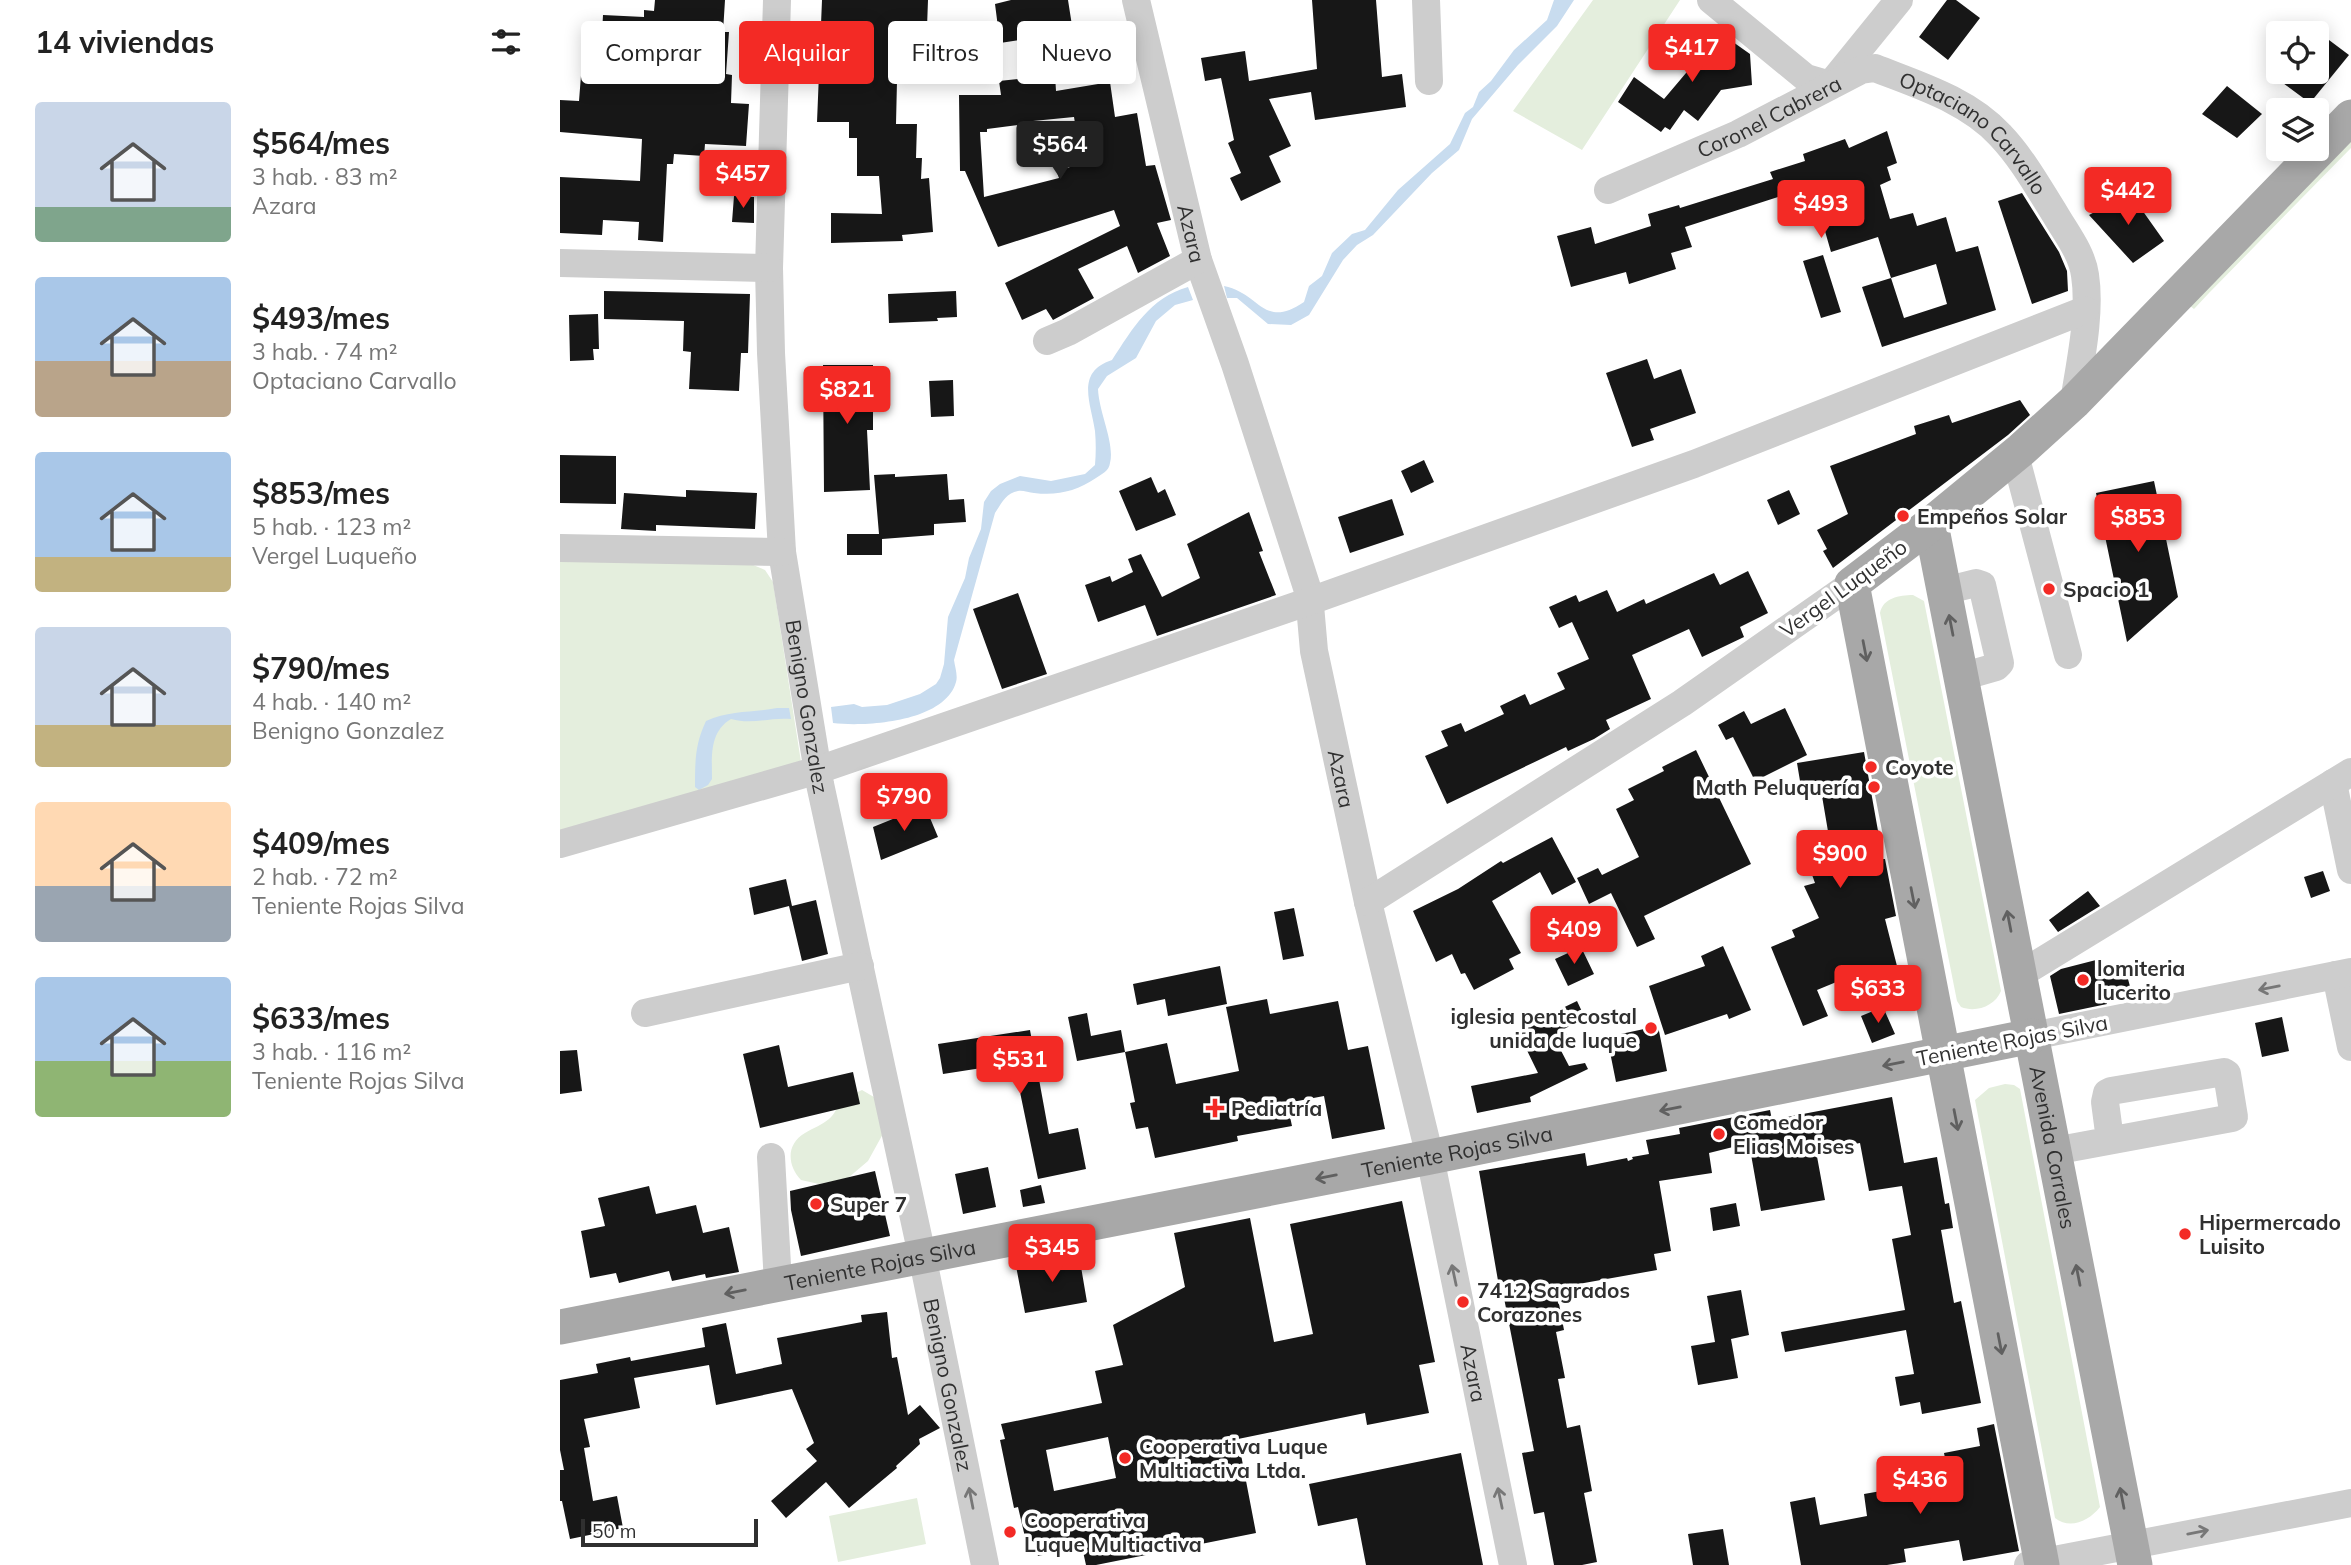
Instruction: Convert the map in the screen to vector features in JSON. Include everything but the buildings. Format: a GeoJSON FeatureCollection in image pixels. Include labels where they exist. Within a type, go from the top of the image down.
{"type":"FeatureCollection","features":[{"type":"Feature","properties":{"kind":"main road","name":"Vergel Luqueño"},"geometry":{"type":"LineString","coordinates":[[1852,584],[1931,524],[2074,402],[2351,117]]}},
{"type":"Feature","properties":{"kind":"main road","name":"Avenida Corrales"},"geometry":{"type":"LineString","coordinates":[[1931,524],[2133,1555]]}},
{"type":"Feature","properties":{"kind":"main road"},"geometry":{"type":"LineString","coordinates":[[1852,584],[2038,1564]]}},
{"type":"Feature","properties":{"kind":"main road","name":"Teniente Rojas Silva"},"geometry":{"type":"LineString","coordinates":[[560,1327],[2032,1036]]}},
{"type":"Feature","properties":{"kind":"street","name":"Benigno Gonzalez"},"geometry":{"type":"LineString","coordinates":[[777,0],[769,268],[782,552],[818,770],[985,1565]]}},
{"type":"Feature","properties":{"kind":"street","name":"Azara"},"geometry":{"type":"LineString","coordinates":[[1136,0],[1200,267],[1235,364],[1310,601],[1314,651],[1368,902],[1430,1157],[1514,1565]]}},
{"type":"Feature","properties":{"kind":"street"},"geometry":{"type":"LineString","coordinates":[[1426,0],[1429,81]]}},
{"type":"Feature","properties":{"kind":"street"},"geometry":{"type":"LineString","coordinates":[[1711,0],[1806,78],[1830,85]]}},
{"type":"Feature","properties":{"kind":"street","name":"Coronel Cabrera"},"geometry":{"type":"LineString","coordinates":[[1608,190],[1738,134],[1830,85],[1899,0]]}},
{"type":"Feature","properties":{"kind":"street","name":"Optaciano Carvallo"},"geometry":{"type":"LineString","coordinates":[[1830,85],[1861,70],[1875,68],[1952,100],[1977,115],[2000,134],[2032,178],[2076,249],[2085,272],[2087,292],[2074,402]]}},
{"type":"Feature","properties":{"kind":"street"},"geometry":{"type":"LineString","coordinates":[[560,263],[769,268]]}},
{"type":"Feature","properties":{"kind":"street"},"geometry":{"type":"LineString","coordinates":[[1047,341],[1200,267]]}},
{"type":"Feature","properties":{"kind":"street"},"geometry":{"type":"LineString","coordinates":[[560,844],[818,770],[1310,601],[1693,464],[2085,310]]}},
{"type":"Feature","properties":{"kind":"street"},"geometry":{"type":"LineString","coordinates":[[2015,455],[2068,655]]}},
{"type":"Feature","properties":{"kind":"street"},"geometry":{"type":"LineString","coordinates":[[560,548],[782,552]]}},
{"type":"Feature","properties":{"kind":"street","name":"Vergel Luqueño"},"geometry":{"type":"LineString","coordinates":[[1368,902],[1682,703],[1852,584]]}},
{"type":"Feature","properties":{"kind":"street"},"geometry":{"type":"LineString","coordinates":[[2019,975],[2342,777],[2351,870]]}},
{"type":"Feature","properties":{"kind":"street"},"geometry":{"type":"LineString","coordinates":[[645,1013],[860,966]]}},
{"type":"Feature","properties":{"kind":"street"},"geometry":{"type":"LineString","coordinates":[[2344,973],[2351,1047]]}},
{"type":"Feature","properties":{"kind":"street","name":"Teniente Rojas Silva"},"geometry":{"type":"LineString","coordinates":[[2032,1036],[2344,973]]}},
{"type":"Feature","properties":{"kind":"street"},"geometry":{"type":"LineString","coordinates":[[2054,1151],[2110,1140]]}},
{"type":"Feature","properties":{"kind":"street"},"geometry":{"type":"LineString","coordinates":[[771,1157],[778,1284]]}},
{"type":"Feature","properties":{"kind":"street"},"geometry":{"type":"LineString","coordinates":[[2038,1564],[2133,1555],[2351,1503]]}},
{"type":"Feature","properties":{"kind":"green space"},"geometry":{"type":"Polygon","coordinates":[[[1593,0],[1680,0],[1582,150],[1513,111],[1593,0]]]}},
{"type":"Feature","properties":{"kind":"green space"},"geometry":{"type":"Polygon","coordinates":[[[2351,141],[2351,148],[2194,309],[2190,306],[2351,141]]]}},
{"type":"Feature","properties":{"kind":"green space"},"geometry":{"type":"Polygon","coordinates":[[[560,559],[746,562],[765,570],[773,582],[801,762],[560,837],[560,559]]]}},
{"type":"Feature","properties":{"kind":"green space"},"geometry":{"type":"Polygon","coordinates":[[[1913,595],[1924,601],[2001,991],[1994,1001],[1979,1009],[1961,1007],[1957,1001],[1880,613],[1888,601],[1913,595]]]}},
{"type":"Feature","properties":{"kind":"green space"},"geometry":{"type":"Polygon","coordinates":[[[2005,1084],[2020,1089],[2100,1507],[2085,1520],[2073,1523],[2061,1522],[2055,1518],[1975,1100],[1989,1088],[2005,1084]]]}},
{"type":"Feature","properties":{"kind":"green space"},"geometry":{"type":"Polygon","coordinates":[[[862,1090],[879,1100],[884,1132],[868,1161],[848,1178],[819,1184],[801,1180],[791,1161],[794,1143],[829,1119],[841,1100],[862,1090]]]}},
{"type":"Feature","properties":{"kind":"green space"},"geometry":{"type":"Polygon","coordinates":[[[917,1498],[926,1544],[838,1562],[829,1516],[917,1498]]]}},
{"type":"Feature","properties":{"kind":"water"},"geometry":{"type":"Polygon","coordinates":[[[1554,0],[1574,0],[1557,26],[1518,65],[1472,119],[1459,150],[1432,173],[1373,235],[1357,245],[1343,260],[1309,315],[1291,325],[1268,324],[1237,298],[1227,298],[1224,286],[1246,295],[1270,311],[1290,310],[1304,302],[1309,286],[1322,276],[1332,253],[1352,234],[1365,230],[1398,190],[1450,144],[1479,92],[1491,81],[1514,50],[1547,20],[1554,0]]]}},
{"type":"Feature","properties":{"kind":"water"},"geometry":{"type":"Polygon","coordinates":[[[1188,287],[1193,300],[1175,305],[1156,321],[1136,358],[1107,376],[1098,389],[1111,455],[1107,470],[1066,492],[1014,492],[1004,499],[995,513],[954,660],[957,680],[949,695],[937,706],[903,719],[865,724],[833,723],[831,707],[854,704],[862,707],[887,705],[920,694],[936,684],[944,664],[948,617],[965,578],[969,558],[981,529],[984,502],[1000,484],[1020,476],[1051,481],[1085,474],[1095,465],[1095,431],[1088,390],[1093,372],[1100,365],[1112,360],[1135,326],[1153,306],[1188,287]]]}},
{"type":"Feature","properties":{"kind":"water"},"geometry":{"type":"Polygon","coordinates":[[[789,708],[791,719],[731,719],[724,724],[713,746],[712,779],[699,790],[695,787],[696,753],[706,721],[732,713],[789,708]]]}},
{"type":"Feature","properties":{"kind":"place","name":"Empeños Solar"},"geometry":{"type":"Point","coordinates":[1903,516]}},
{"type":"Feature","properties":{"kind":"place","name":"Spacio 1"},"geometry":{"type":"Point","coordinates":[2049,589]}},
{"type":"Feature","properties":{"kind":"place","name":"Coyote"},"geometry":{"type":"Point","coordinates":[1871,767]}},
{"type":"Feature","properties":{"kind":"place","name":"Math Peluquería"},"geometry":{"type":"Point","coordinates":[1874,787]}},
{"type":"Feature","properties":{"kind":"place","name":"lomiteria lucerito"},"geometry":{"type":"Point","coordinates":[2083,980]}},
{"type":"Feature","properties":{"kind":"place","name":"iglesia pentecostal unida de luque"},"geometry":{"type":"Point","coordinates":[1651,1028]}},
{"type":"Feature","properties":{"kind":"place","name":"Pediatría"},"geometry":{"type":"Point","coordinates":[1215,1108]}},
{"type":"Feature","properties":{"kind":"place","name":"Comedor Elias Moises"},"geometry":{"type":"Point","coordinates":[1719,1134]}},
{"type":"Feature","properties":{"kind":"place","name":"Super 7"},"geometry":{"type":"Point","coordinates":[816,1204]}},
{"type":"Feature","properties":{"kind":"place","name":"Hipermercado Luisito"},"geometry":{"type":"Point","coordinates":[2185,1234]}},
{"type":"Feature","properties":{"kind":"place","name":"7412 Sagrados Corazones"},"geometry":{"type":"Point","coordinates":[1463,1302]}},
{"type":"Feature","properties":{"kind":"place","name":"Cooperativa Luque Multiactiva Ltda."},"geometry":{"type":"Point","coordinates":[1125,1458]}},
{"type":"Feature","properties":{"kind":"place","name":"Cooperativa Luque Multiactiva"},"geometry":{"type":"Point","coordinates":[1010,1532]}}]}
